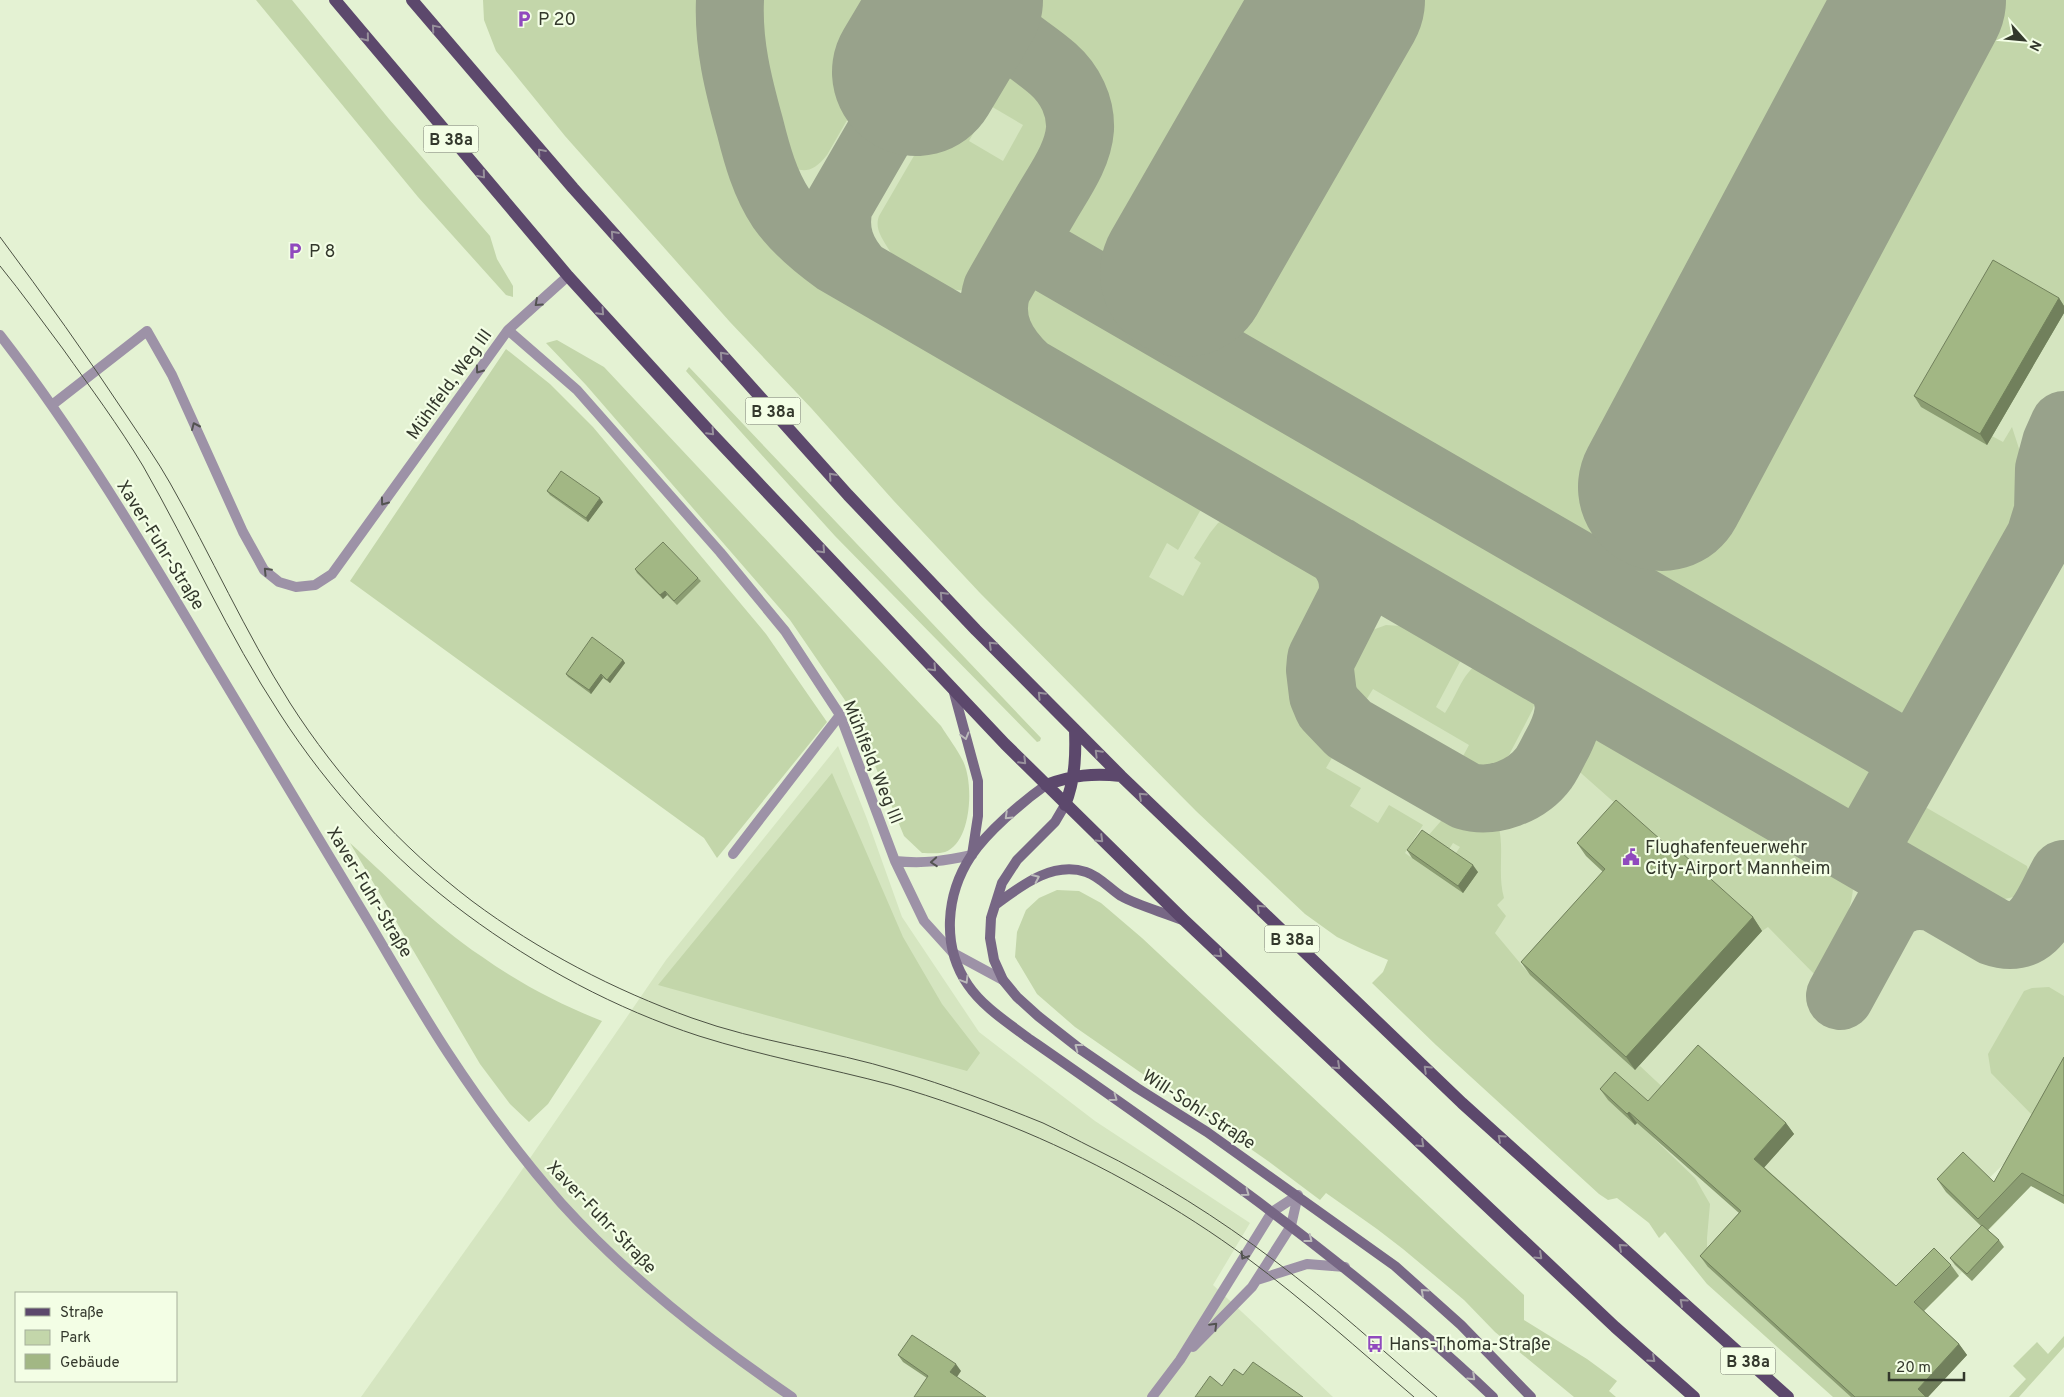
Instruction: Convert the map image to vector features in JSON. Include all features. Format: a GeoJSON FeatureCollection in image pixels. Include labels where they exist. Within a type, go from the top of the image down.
{"type":"FeatureCollection","features":[{"type":"Feature","properties":{"kind":"main road","name":"B 38a"},"geometry":{"type":"LineString","coordinates":[[335,0],[568,276],[712,434],[1065,805],[1615,1327],[1694,1397]]}},
{"type":"Feature","properties":{"kind":"main road","name":"B 38a"},"geometry":{"type":"LineString","coordinates":[[412,0],[579,196],[848,495],[976,630],[1121,776],[1462,1103],[1788,1397]]}},
{"type":"Feature","properties":{"kind":"main road"},"geometry":{"type":"LineString","coordinates":[[952,688],[978,781],[978,816],[972,855]]}},
{"type":"Feature","properties":{"kind":"main road"},"geometry":{"type":"LineString","coordinates":[[1065,805],[1074,776],[1076,754],[1075,730]]}},
{"type":"Feature","properties":{"kind":"main road"},"geometry":{"type":"LineString","coordinates":[[1121,776],[1096,774],[1074,776],[1046,785],[1025,800],[972,855],[958,883],[950,914],[949,934],[956,965],[968,985],[994,1012],[1291,1226],[1345,1268],[1451,1357],[1493,1397]]}},
{"type":"Feature","properties":{"kind":"main road","name":"Will-Sohl-Straße"},"geometry":{"type":"LineString","coordinates":[[1065,805],[1055,822],[1017,860],[1002,883],[991,918],[990,945],[1003,980],[1038,1016],[1080,1049],[1207,1132],[1395,1266],[1460,1325],[1531,1397]]}},
{"type":"Feature","properties":{"kind":"main road"},"geometry":{"type":"LineString","coordinates":[[995,905],[1034,878],[1054,871],[1070,870],[1086,872],[1122,896],[1184,920]]}},
{"type":"Feature","properties":{"kind":"street"},"geometry":{"type":"LineString","coordinates":[[508,330],[568,276]]}},
{"type":"Feature","properties":{"kind":"street","name":"Mühlfeld, Weg III"},"geometry":{"type":"LineString","coordinates":[[52,405],[147,331],[172,375],[243,532],[264,570],[279,582],[296,587],[315,585],[332,574],[508,330],[577,390],[720,552],[786,631],[840,715],[895,861],[924,921],[953,953],[1003,980]]}},
{"type":"Feature","properties":{"kind":"street","name":"Xaver-Fuhr-Straße"},"geometry":{"type":"LineString","coordinates":[[0,335],[87,456],[161,575],[448,1054],[520,1154],[563,1204],[618,1261],[725,1351],[792,1397]]}},
{"type":"Feature","properties":{"kind":"street"},"geometry":{"type":"LineString","coordinates":[[732,854],[840,715]]}},
{"type":"Feature","properties":{"kind":"street"},"geometry":{"type":"LineString","coordinates":[[895,861],[918,863],[944,862],[972,855]]}},
{"type":"Feature","properties":{"kind":"street"},"geometry":{"type":"LineString","coordinates":[[1152,1397],[1180,1360],[1272,1212],[1298,1196]]}},
{"type":"Feature","properties":{"kind":"street"},"geometry":{"type":"LineString","coordinates":[[1180,1360],[1252,1287],[1291,1226],[1298,1196]]}},
{"type":"Feature","properties":{"kind":"street"},"geometry":{"type":"LineString","coordinates":[[1257,1280],[1307,1264],[1345,1268]]}},
{"type":"Feature","properties":{"kind":"shaded area"},"geometry":{"type":"Polygon","coordinates":[[[561,0],[2064,0],[2064,1086],[2009,1159],[1987,1180],[2013,1205],[1987,1232],[1972,1281],[1962,1272],[1933,1302],[1708,1267],[1707,1238],[1635,1125],[1095,599],[561,0]]]}},
{"type":"Feature","properties":{"kind":"shaded area"},"geometry":{"type":"Polygon","coordinates":[[[838,746],[867,819],[902,917],[979,1032],[1095,1121],[1250,1223],[1213,1285],[1333,1397],[361,1397],[502,1199],[666,960],[838,746]]]}},
{"type":"Feature","properties":{"kind":"green space"},"geometry":{"type":"Polygon","coordinates":[[[256,0],[292,0],[389,119],[490,236],[497,259],[513,286],[513,297],[506,295],[418,197],[256,0]]]}},
{"type":"Feature","properties":{"kind":"green space"},"geometry":{"type":"Polygon","coordinates":[[[483,0],[711,0],[712,38],[718,74],[745,181],[750,197],[762,219],[787,247],[799,258],[1208,497],[1178,550],[1167,543],[1149,577],[1183,596],[1201,563],[1194,558],[1218,523],[1226,519],[1245,519],[1310,557],[1321,568],[1327,581],[1330,596],[1329,610],[1309,649],[1303,680],[1314,719],[1339,746],[1326,768],[1361,788],[1350,806],[1378,823],[1389,805],[1423,825],[1405,853],[1412,858],[1454,856],[1460,847],[1453,843],[1448,851],[1427,837],[1441,821],[1455,811],[1475,819],[1498,824],[1501,842],[1501,879],[1504,898],[1497,905],[1506,916],[1495,933],[1530,975],[1635,1070],[1640,1066],[1671,1095],[1643,1128],[1695,1178],[1710,1204],[1707,1238],[1708,1267],[1852,1397],[1833,1397],[1707,1284],[1665,1232],[1659,1238],[1649,1223],[1617,1198],[1608,1200],[1599,1194],[1436,1045],[1372,983],[1383,972],[1388,960],[1337,937],[1305,914],[1196,811],[980,593],[730,322],[565,136],[496,51],[484,20],[483,0]]]}},
{"type":"Feature","properties":{"kind":"green space"},"geometry":{"type":"Polygon","coordinates":[[[751,0],[908,0],[879,50],[885,54],[827,155],[819,164],[811,169],[803,170],[789,164],[772,139],[751,53],[751,0]]]}},
{"type":"Feature","properties":{"kind":"green space"},"geometry":{"type":"Polygon","coordinates":[[[1018,0],[2064,0],[2064,308],[1992,436],[2003,442],[2012,427],[2034,495],[2033,510],[1864,808],[1854,814],[1834,819],[1098,391],[1070,372],[1038,346],[1030,338],[1022,324],[1030,268],[1088,173],[1097,153],[1101,132],[1101,112],[1097,95],[1089,76],[1079,60],[1066,47],[1032,21],[1018,0]]]}},
{"type":"Feature","properties":{"kind":"green space"},"geometry":{"type":"Polygon","coordinates":[[[983,49],[1031,78],[1044,89],[1054,102],[1059,117],[1059,134],[1053,155],[981,279],[967,290],[939,287],[921,280],[912,274],[892,254],[878,227],[879,216],[951,92],[956,94],[983,49]],[[989,105],[969,141],[1003,161],[1023,125],[989,105]]]}},
{"type":"Feature","properties":{"kind":"green space"},"geometry":{"type":"Polygon","coordinates":[[[557,340],[604,367],[941,726],[963,761],[969,783],[968,811],[965,825],[961,837],[954,846],[943,853],[922,853],[904,836],[853,712],[790,620],[586,385],[546,343],[557,340]]]}},
{"type":"Feature","properties":{"kind":"green space"},"geometry":{"type":"Polygon","coordinates":[[[506,349],[550,384],[593,427],[766,634],[827,722],[717,858],[704,838],[350,581],[506,349]]]}},
{"type":"Feature","properties":{"kind":"green space"},"geometry":{"type":"Polygon","coordinates":[[[689,367],[1041,738],[1040,741],[1037,742],[835,536],[686,371],[689,367]]]}},
{"type":"Feature","properties":{"kind":"green space"},"geometry":{"type":"Polygon","coordinates":[[[1386,625],[1401,626],[1418,631],[1437,632],[1464,644],[1463,656],[1436,707],[1445,713],[1468,673],[1475,666],[1484,662],[1494,663],[1507,668],[1530,683],[1535,701],[1533,709],[1509,755],[1499,766],[1488,768],[1476,767],[1462,758],[1469,745],[1373,689],[1365,702],[1353,692],[1348,681],[1348,661],[1352,648],[1361,637],[1386,625]]]}},
{"type":"Feature","properties":{"kind":"green space"},"geometry":{"type":"Polygon","coordinates":[[[1610,737],[1622,738],[1853,872],[1853,886],[1848,914],[1819,979],[1768,927],[1762,931],[1692,866],[1644,919],[1626,813],[1573,766],[1584,743],[1610,737]]]}},
{"type":"Feature","properties":{"kind":"green space"},"geometry":{"type":"Polygon","coordinates":[[[832,773],[903,937],[942,1004],[980,1053],[967,1071],[658,985],[832,773]]]}},
{"type":"Feature","properties":{"kind":"green space"},"geometry":{"type":"Polygon","coordinates":[[[1927,808],[2027,866],[2031,882],[2029,892],[1983,904],[1891,851],[1890,839],[1905,814],[1917,809],[1927,808]]]}},
{"type":"Feature","properties":{"kind":"green space"},"geometry":{"type":"Polygon","coordinates":[[[350,843],[463,944],[525,984],[602,1021],[548,1104],[529,1122],[510,1104],[480,1064],[350,843]]]}},
{"type":"Feature","properties":{"kind":"green space"},"geometry":{"type":"Polygon","coordinates":[[[1057,890],[1079,891],[1101,903],[1142,938],[1524,1295],[1524,1320],[1587,1359],[1617,1381],[1609,1391],[1616,1397],[1574,1397],[1495,1332],[1464,1300],[1377,1229],[1326,1193],[1320,1200],[1268,1161],[1075,1027],[1037,994],[1015,957],[1017,932],[1026,910],[1039,898],[1057,890]]]}},
{"type":"Feature","properties":{"kind":"green space"},"geometry":{"type":"Polygon","coordinates":[[[2049,987],[2064,996],[2064,1086],[2037,1120],[1991,1073],[1988,1054],[2024,991],[2032,988],[2049,987]]]}},
{"type":"Feature","properties":{"kind":"green space"},"geometry":{"type":"Polygon","coordinates":[[[2064,1336],[2064,1347],[2019,1397],[2009,1397],[2026,1379],[2013,1366],[2037,1342],[2048,1354],[2064,1336]]]}},
{"type":"Feature","properties":{"kind":"building"},"geometry":{"type":"Polygon","coordinates":[[[1993,260],[2059,298],[1980,434],[1914,396],[1993,260]]]}},
{"type":"Feature","properties":{"kind":"building"},"geometry":{"type":"Polygon","coordinates":[[[561,471],[600,498],[586,518],[547,491],[561,471]]]}},
{"type":"Feature","properties":{"kind":"building"},"geometry":{"type":"Polygon","coordinates":[[[663,542],[698,578],[674,601],[665,591],[660,595],[635,569],[663,542]]]}},
{"type":"Feature","properties":{"kind":"building"},"geometry":{"type":"Polygon","coordinates":[[[592,637],[623,660],[607,680],[601,674],[589,690],[566,674],[592,637]]]}},
{"type":"Feature","properties":{"kind":"building"},"geometry":{"type":"Polygon","coordinates":[[[1616,800],[1679,856],[1682,853],[1753,917],[1626,1057],[1521,962],[1605,869],[1577,843],[1616,800]]]}},
{"type":"Feature","properties":{"kind":"building"},"geometry":{"type":"Polygon","coordinates":[[[1422,830],[1473,865],[1458,886],[1407,850],[1422,830]]]}},
{"type":"Feature","properties":{"kind":"building"},"geometry":{"type":"Polygon","coordinates":[[[1698,1045],[1786,1123],[1754,1159],[1896,1286],[1934,1248],[1951,1265],[1914,1302],[1959,1344],[1918,1389],[1926,1397],[1855,1397],[1700,1256],[1741,1211],[1629,1112],[1627,1114],[1600,1089],[1615,1072],[1648,1101],[1698,1045]]]}},
{"type":"Feature","properties":{"kind":"building"},"geometry":{"type":"Polygon","coordinates":[[[2064,1057],[2064,1196],[2022,1173],[1978,1219],[1937,1179],[1963,1152],[1994,1182],[2064,1057]]]}},
{"type":"Feature","properties":{"kind":"building"},"geometry":{"type":"Polygon","coordinates":[[[1982,1225],[1999,1240],[1967,1274],[1950,1258],[1982,1225]]]}},
{"type":"Feature","properties":{"kind":"building"},"geometry":{"type":"Polygon","coordinates":[[[912,1335],[956,1364],[950,1372],[986,1397],[914,1397],[928,1376],[898,1355],[912,1335]]]}},
{"type":"Feature","properties":{"kind":"building"},"geometry":{"type":"Polygon","coordinates":[[[1253,1362],[1303,1397],[1195,1397],[1210,1376],[1222,1386],[1234,1369],[1243,1375],[1253,1362]]]}},
{"type":"Feature","properties":{"kind":"taxiway"},"geometry":{"type":"LineString","coordinates":[[730,0],[732,48],[738,80],[766,179],[775,199],[799,230],[836,260],[1994,932],[2008,935],[2020,933],[2030,928],[2045,909],[2064,874]]}},
{"type":"Feature","properties":{"kind":"taxiway"},"geometry":{"type":"LineString","coordinates":[[977,0],[992,21],[1053,69],[1065,81],[1079,112],[1080,129],[1076,150],[997,289],[994,301],[995,323],[999,333],[1010,353],[1026,370]]}},
{"type":"Feature","properties":{"kind":"taxiway"},"geometry":{"type":"LineString","coordinates":[[860,274],[848,259],[840,242],[837,224],[839,205],[916,72]]}},
{"type":"Feature","properties":{"kind":"taxiway"},"geometry":{"type":"LineString","coordinates":[[1023,244],[1914,759]]}},
{"type":"Feature","properties":{"kind":"taxiway"},"geometry":{"type":"LineString","coordinates":[[1156,321],[1184,273]]}},
{"type":"Feature","properties":{"kind":"taxiway"},"geometry":{"type":"LineString","coordinates":[[1845,845],[1856,845],[1870,839],[2040,537],[2048,511],[2049,469],[2056,443],[2064,425]]}},
{"type":"Feature","properties":{"kind":"taxiway"},"geometry":{"type":"LineString","coordinates":[[1338,551],[1351,573],[1353,585],[1352,598],[1321,659],[1320,670],[1323,695],[1328,707],[1349,729],[1466,796],[1476,798],[1498,797],[1519,789],[1537,776],[1545,766],[1560,739],[1567,721],[1569,703],[1563,686],[1557,678]]}},
{"type":"Feature","properties":{"kind":"taxiway"},"geometry":{"type":"LineString","coordinates":[[1840,996],[1887,910],[1897,902],[1909,897],[1935,898]]}},
{"type":"Feature","properties":{"kind":"runway"},"geometry":{"type":"LineString","coordinates":[[916,72],[959,0]]}},
{"type":"Feature","properties":{"kind":"runway"},"geometry":{"type":"LineString","coordinates":[[1184,273],[1341,0]]}},
{"type":"Feature","properties":{"kind":"runway"},"geometry":{"type":"LineString","coordinates":[[1662,487],[1922,0]]}},
{"type":"Feature","properties":{"kind":"tram line"},"geometry":{"type":"LineString","coordinates":[[0,237],[81,349],[160,466],[258,649],[309,731],[372,810],[420,858],[472,901],[550,953],[606,982],[663,1007],[742,1033],[846,1057],[934,1082],[1043,1123],[1118,1161],[1187,1200],[1275,1261],[1337,1310],[1437,1397]]}},
{"type":"Feature","properties":{"kind":"tram line"},"geometry":{"type":"LineString","coordinates":[[0,266],[63,349],[134,451],[243,653],[299,742],[319,770],[364,822],[413,871],[439,893],[520,951],[578,984],[637,1013],[723,1043],[892,1085],[943,1101],[1025,1132],[1082,1158],[1168,1205],[1222,1240],[1269,1274],[1311,1308],[1414,1397]]}},
{"type":"Feature","properties":{"kind":"place","name":"P 20"},"geometry":{"type":"Point","coordinates":[524,19]}},
{"type":"Feature","properties":{"kind":"place","name":"P 8"},"geometry":{"type":"Point","coordinates":[295,251]}},
{"type":"Feature","properties":{"kind":"place","name":"Flughafenfeuerwehr City-Airport Mannheim"},"geometry":{"type":"Point","coordinates":[1631,857]}},
{"type":"Feature","properties":{"kind":"place","name":"Hans-Thoma-Straße"},"geometry":{"type":"Point","coordinates":[1375,1344]}}]}
